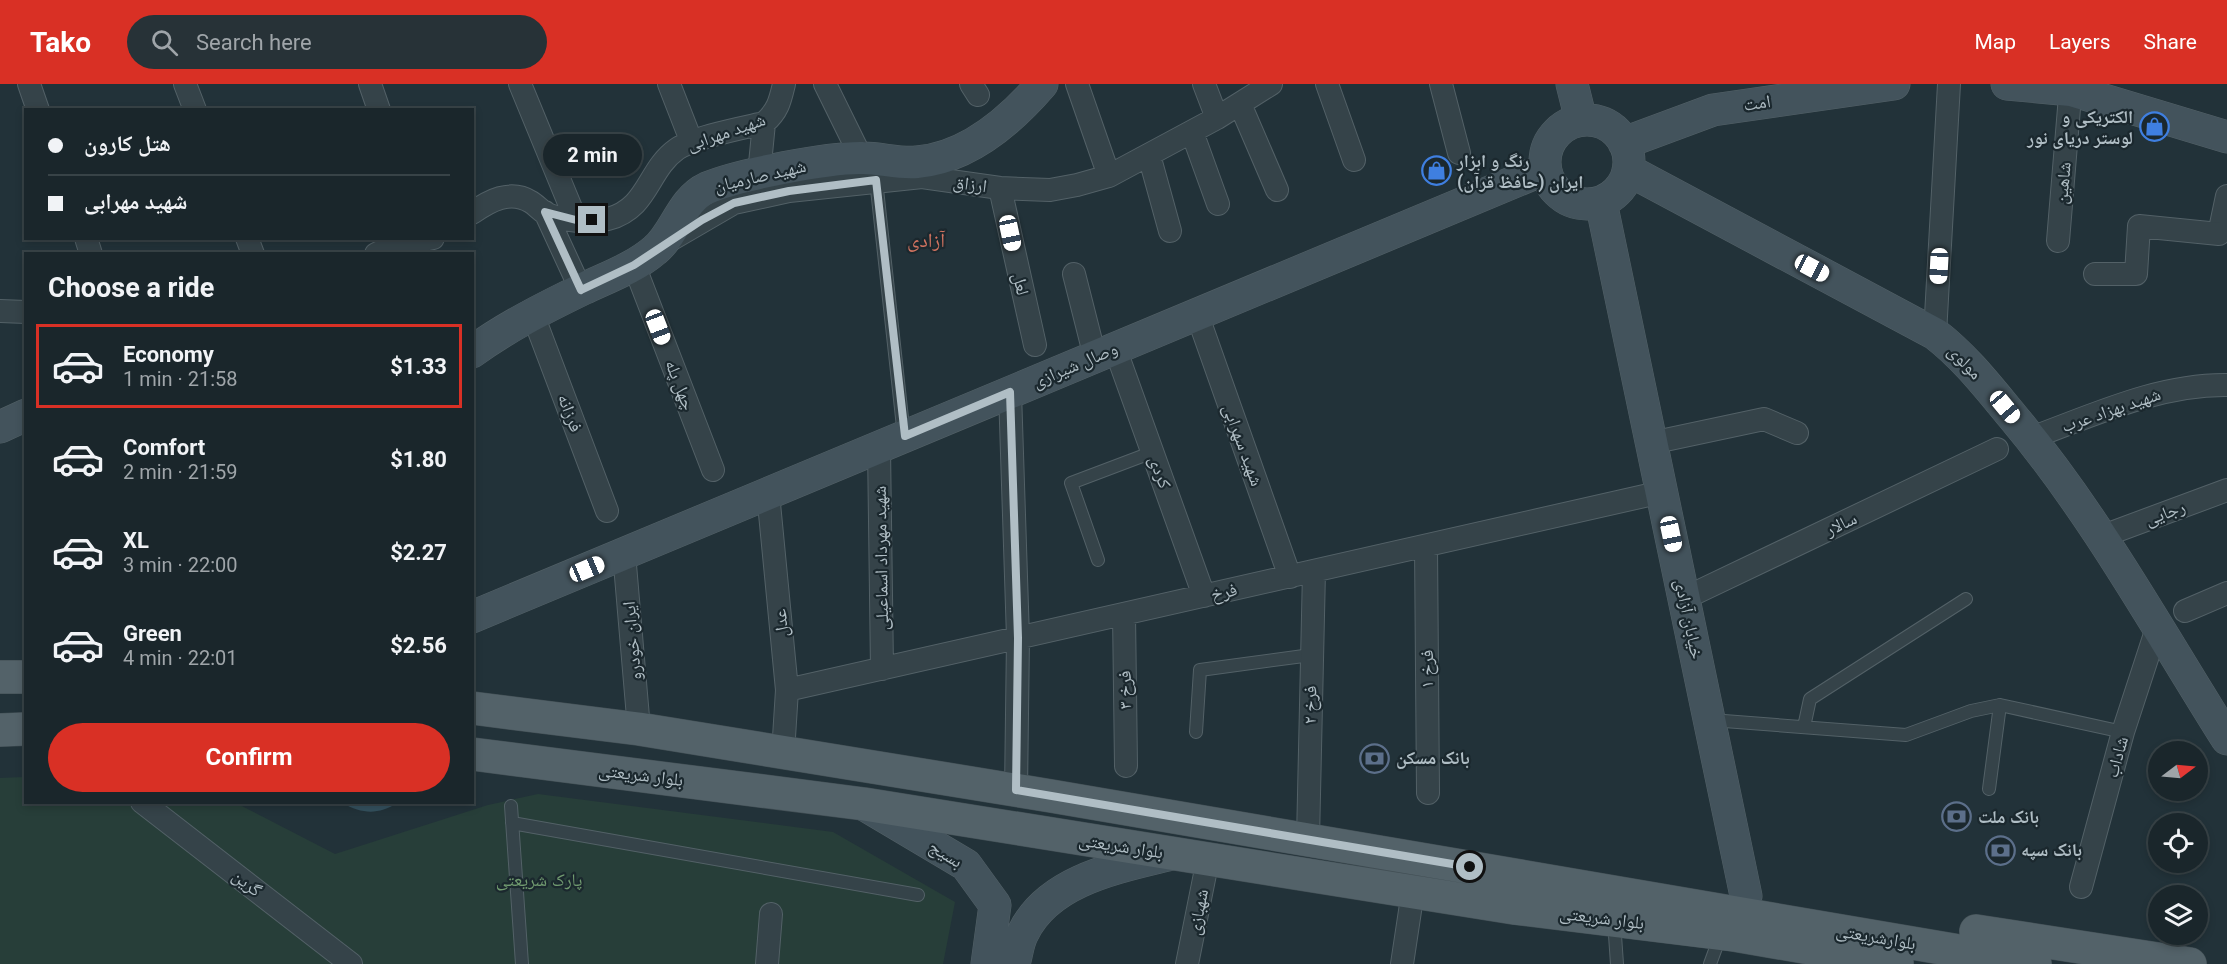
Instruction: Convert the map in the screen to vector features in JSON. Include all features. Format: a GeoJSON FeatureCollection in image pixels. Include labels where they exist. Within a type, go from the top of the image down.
{"type":"FeatureCollection","features":[{"type":"Feature","properties":{"kind":"main road"},"geometry":{"type":"LineString","coordinates":[[0,677],[24,677]]}},
{"type":"Feature","properties":{"kind":"main road","name":"بلوار شریعتی"},"geometry":{"type":"LineString","coordinates":[[474,708],[639,729],[1308,839],[1613,905]]}},
{"type":"Feature","properties":{"kind":"main road"},"geometry":{"type":"LineString","coordinates":[[0,730],[24,729]]}},
{"type":"Feature","properties":{"kind":"main road","name":"بلوار شریعتی"},"geometry":{"type":"LineString","coordinates":[[474,754],[864,804],[1413,891],[1613,905],[1729,918],[1770,942]]}},
{"type":"Feature","properties":{"kind":"main road"},"geometry":{"type":"LineString","coordinates":[[1729,918],[1784,957],[1814,964]]}},
{"type":"Feature","properties":{"kind":"main road"},"geometry":{"type":"LineString","coordinates":[[1729,918],[2190,964]]}},
{"type":"Feature","properties":{"kind":"main road","name":"بلوارشریعتی"},"geometry":{"type":"LineString","coordinates":[[1729,918],[2036,964]]}},
{"type":"Feature","properties":{"kind":"main road","name":"بلوارشریعتی"},"geometry":{"type":"LineString","coordinates":[[1770,942],[1902,964]]}},
{"type":"Feature","properties":{"kind":"street"},"geometry":{"type":"LineString","coordinates":[[29,84],[37,108]]}},
{"type":"Feature","properties":{"kind":"street"},"geometry":{"type":"LineString","coordinates":[[184,84],[194,108]]}},
{"type":"Feature","properties":{"kind":"street"},"geometry":{"type":"LineString","coordinates":[[370,84],[378,108]]}},
{"type":"Feature","properties":{"kind":"street"},"geometry":{"type":"LineString","coordinates":[[520,84],[576,220]]}},
{"type":"Feature","properties":{"kind":"street"},"geometry":{"type":"LineString","coordinates":[[669,84],[692,143]]}},
{"type":"Feature","properties":{"kind":"street","name":"شهید مهرابی"},"geometry":{"type":"LineString","coordinates":[[474,212],[493,198],[512,196],[529,200],[545,212],[576,220],[607,219],[632,209],[660,168],[677,149],[764,123],[775,114],[784,84]]}},
{"type":"Feature","properties":{"kind":"street"},"geometry":{"type":"LineString","coordinates":[[825,84],[868,169]]}},
{"type":"Feature","properties":{"kind":"street","name":"شهید صارمیان"},"geometry":{"type":"LineString","coordinates":[[646,257],[682,212],[705,189],[759,174],[868,169],[943,156],[973,143],[999,126],[1020,109],[1042,84]]}},
{"type":"Feature","properties":{"kind":"street"},"geometry":{"type":"LineString","coordinates":[[1077,84],[1109,176]]}},
{"type":"Feature","properties":{"kind":"street"},"geometry":{"type":"LineString","coordinates":[[1204,84],[1217,118]]}},
{"type":"Feature","properties":{"kind":"street","name":"ارزاق"},"geometry":{"type":"LineString","coordinates":[[646,257],[702,220],[734,203],[789,191],[868,169],[1000,188],[1050,190],[1109,176],[1217,118],[1271,84]]}},
{"type":"Feature","properties":{"kind":"street"},"geometry":{"type":"LineString","coordinates":[[1327,84],[1354,160]]}},
{"type":"Feature","properties":{"kind":"street"},"geometry":{"type":"LineString","coordinates":[[1441,84],[1458,153]]}},
{"type":"Feature","properties":{"kind":"street"},"geometry":{"type":"LineString","coordinates":[[1572,84],[1581,120]]}},
{"type":"Feature","properties":{"kind":"street","name":"امت"},"geometry":{"type":"LineString","coordinates":[[1626,156],[1713,110],[1894,84]]}},
{"type":"Feature","properties":{"kind":"street"},"geometry":{"type":"LineString","coordinates":[[1935,334],[1949,84]]}},
{"type":"Feature","properties":{"kind":"street"},"geometry":{"type":"LineString","coordinates":[[2007,84],[2071,87],[2227,137]]}},
{"type":"Feature","properties":{"kind":"street","name":"شاهین"},"geometry":{"type":"LineString","coordinates":[[2058,241],[2071,87]]}},
{"type":"Feature","properties":{"kind":"street"},"geometry":{"type":"LineString","coordinates":[[1240,104],[1277,190]]}},
{"type":"Feature","properties":{"kind":"street"},"geometry":{"type":"LineString","coordinates":[[1581,120],[1606,124],[1617,132],[1626,156],[1623,184],[1613,195],[1601,202],[1586,204],[1572,202],[1559,194],[1550,183],[1545,169],[1545,155],[1553,137],[1568,123],[1581,120]]}},
{"type":"Feature","properties":{"kind":"street"},"geometry":{"type":"LineString","coordinates":[[759,174],[764,123]]}},
{"type":"Feature","properties":{"kind":"street"},"geometry":{"type":"LineString","coordinates":[[1192,132],[1218,204]]}},
{"type":"Feature","properties":{"kind":"street"},"geometry":{"type":"LineString","coordinates":[[1149,155],[1170,231]]}},
{"type":"Feature","properties":{"kind":"street","name":"مولوی"},"geometry":{"type":"LineString","coordinates":[[1626,156],[1935,334],[1961,355],[2031,438],[2103,536],[2157,628],[2227,739]]}},
{"type":"Feature","properties":{"kind":"street","name":"وصال شیرازی"},"geometry":{"type":"LineString","coordinates":[[474,616],[1545,169]]}},
{"type":"Feature","properties":{"kind":"street","name":"لعل"},"geometry":{"type":"LineString","coordinates":[[1000,188],[1035,345]]}},
{"type":"Feature","properties":{"kind":"street"},"geometry":{"type":"LineString","coordinates":[[2095,274],[2136,274],[2139,226],[2223,234],[2227,196]]}},
{"type":"Feature","properties":{"kind":"street","name":"خیابان آزادی"},"geometry":{"type":"LineString","coordinates":[[1601,202],[1711,720],[1729,918]]}},
{"type":"Feature","properties":{"kind":"street"},"geometry":{"type":"LineString","coordinates":[[545,212],[581,290]]}},
{"type":"Feature","properties":{"kind":"street"},"geometry":{"type":"LineString","coordinates":[[380,252],[388,248],[431,243]]}},
{"type":"Feature","properties":{"kind":"street"},"geometry":{"type":"LineString","coordinates":[[474,346],[646,257]]}},
{"type":"Feature","properties":{"kind":"street","name":"چهل پله"},"geometry":{"type":"LineString","coordinates":[[646,257],[713,470]]}},
{"type":"Feature","properties":{"kind":"street","name":"کردی"},"geometry":{"type":"LineString","coordinates":[[1074,274],[1105,353],[1153,452],[1204,596]]}},
{"type":"Feature","properties":{"kind":"street"},"geometry":{"type":"LineString","coordinates":[[0,311],[24,312]]}},
{"type":"Feature","properties":{"kind":"street","name":"شهید سهرابی"},"geometry":{"type":"LineString","coordinates":[[1197,314],[1290,577]]}},
{"type":"Feature","properties":{"kind":"street","name":"فرزانه"},"geometry":{"type":"LineString","coordinates":[[533,315],[608,511]]}},
{"type":"Feature","properties":{"kind":"street","name":"شهید بهزاد عرب"},"geometry":{"type":"LineString","coordinates":[[2031,438],[2138,399],[2173,390],[2227,385]]}},
{"type":"Feature","properties":{"kind":"street"},"geometry":{"type":"LineString","coordinates":[[1010,392],[1018,638],[1016,790]]}},
{"type":"Feature","properties":{"kind":"street"},"geometry":{"type":"LineString","coordinates":[[0,427],[24,417]]}},
{"type":"Feature","properties":{"kind":"street"},"geometry":{"type":"LineString","coordinates":[[1651,443],[1764,419],[1797,433]]}},
{"type":"Feature","properties":{"kind":"street","name":"شهید مهرداد اسماعیلی"},"geometry":{"type":"LineString","coordinates":[[882,669],[892,442]]}},
{"type":"Feature","properties":{"kind":"street","name":"سالار"},"geometry":{"type":"LineString","coordinates":[[1685,598],[1997,449]]}},
{"type":"Feature","properties":{"kind":"street","name":"رجایی"},"geometry":{"type":"LineString","coordinates":[[2103,536],[2227,490]]}},
{"type":"Feature","properties":{"kind":"street","name":"فرخ"},"geometry":{"type":"LineString","coordinates":[[787,690],[1662,492]]}},
{"type":"Feature","properties":{"kind":"street","name":"عدل"},"geometry":{"type":"LineString","coordinates":[[768,494],[787,690],[783,753]]}},
{"type":"Feature","properties":{"kind":"street","name":"فرخ ۱"},"geometry":{"type":"LineString","coordinates":[[1426,546],[1428,792]]}},
{"type":"Feature","properties":{"kind":"street","name":"ایران خودرو"},"geometry":{"type":"LineString","coordinates":[[624,553],[639,729]]}},
{"type":"Feature","properties":{"kind":"street","name":"فرخ ۲"},"geometry":{"type":"LineString","coordinates":[[1308,839],[1314,571]]}},
{"type":"Feature","properties":{"kind":"street"},"geometry":{"type":"LineString","coordinates":[[2185,611],[2227,593]]}},
{"type":"Feature","properties":{"kind":"street","name":"فرخ ۳"},"geometry":{"type":"LineString","coordinates":[[1124,614],[1126,766]]}},
{"type":"Feature","properties":{"kind":"street","name":"شاداب"},"geometry":{"type":"LineString","coordinates":[[2081,887],[2123,732],[2157,628]]}},
{"type":"Feature","properties":{"kind":"street","name":"گرین"},"geometry":{"type":"LineString","coordinates":[[145,804],[351,964]]}},
{"type":"Feature","properties":{"kind":"street","name":"بسیج"},"geometry":{"type":"LineString","coordinates":[[864,804],[966,866],[995,905],[987,964]]}},
{"type":"Feature","properties":{"kind":"street"},"geometry":{"type":"LineString","coordinates":[[1014,964],[1023,933],[1050,897],[1094,877],[1172,854]]}},
{"type":"Feature","properties":{"kind":"street","name":"شهبازی"},"geometry":{"type":"LineString","coordinates":[[1187,964],[1208,859]]}},
{"type":"Feature","properties":{"kind":"street"},"geometry":{"type":"LineString","coordinates":[[1402,964],[1413,891]]}},
{"type":"Feature","properties":{"kind":"street"},"geometry":{"type":"LineString","coordinates":[[767,964],[771,915]]}},
{"type":"Feature","properties":{"kind":"lane"},"geometry":{"type":"LineString","coordinates":[[868,169],[892,442]]}},
{"type":"Feature","properties":{"kind":"lane"},"geometry":{"type":"LineString","coordinates":[[1098,560],[1071,483],[1153,452]]}},
{"type":"Feature","properties":{"kind":"lane"},"geometry":{"type":"LineString","coordinates":[[1804,727],[1810,699],[1966,599]]}},
{"type":"Feature","properties":{"kind":"lane"},"geometry":{"type":"LineString","coordinates":[[1196,732],[1200,670],[1311,655]]}},
{"type":"Feature","properties":{"kind":"lane"},"geometry":{"type":"LineString","coordinates":[[1711,720],[1906,735],[1971,711],[2000,705],[2123,732]]}},
{"type":"Feature","properties":{"kind":"lane"},"geometry":{"type":"LineString","coordinates":[[1989,789],[2000,705]]}},
{"type":"Feature","properties":{"kind":"lane"},"geometry":{"type":"LineString","coordinates":[[511,806],[522,964]]}},
{"type":"Feature","properties":{"kind":"lane"},"geometry":{"type":"LineString","coordinates":[[512,823],[918,895]]}},
{"type":"Feature","properties":{"kind":"lane"},"geometry":{"type":"LineString","coordinates":[[1613,905],[1617,964]]}},
{"type":"Feature","properties":{"kind":"lane"},"geometry":{"type":"LineString","coordinates":[[1710,964],[1729,918]]}},
{"type":"Feature","properties":{"kind":"green space","name":"پارک شریعتی"},"geometry":{"type":"Polygon","coordinates":[[[24,777],[24,804],[238,804],[335,854],[488,805],[538,794],[833,832],[955,902],[943,964],[0,964],[0,778],[24,777]]]}},
{"type":"Feature","properties":{"kind":"water"},"geometry":{"type":"Polygon","coordinates":[[[344,804],[396,804],[383,810],[370,812],[344,804]]]}},
{"type":"Feature","properties":{"kind":"place","name":"الکتریکی و لوستر دریای نور"},"geometry":{"type":"Point","coordinates":[2154,127]}},
{"type":"Feature","properties":{"kind":"place","name":"رنگ و ابزار ایران (حافظ قرآن)"},"geometry":{"type":"Point","coordinates":[1436,171]}},
{"type":"Feature","properties":{"kind":"place","name":"بانک مسکن"},"geometry":{"type":"Point","coordinates":[1375,758]}},
{"type":"Feature","properties":{"kind":"place","name":"بانک ملت"},"geometry":{"type":"Point","coordinates":[1957,817]}},
{"type":"Feature","properties":{"kind":"place","name":"بانک سپه"},"geometry":{"type":"Point","coordinates":[2000,850]}},
{"type":"Feature","properties":{"kind":"district","name":"آزادی"},"geometry":{"type":"Point","coordinates":[926,240]}},
{"type":"Feature","properties":{"kind":"route"},"geometry":{"type":"LineString","coordinates":[[592,220],[576,220],[545,212],[571,273],[581,290],[634,265],[702,220],[734,203],[789,191],[876,180],[905,436],[1010,392],[1018,638],[1016,790],[1470,867]]}}]}
